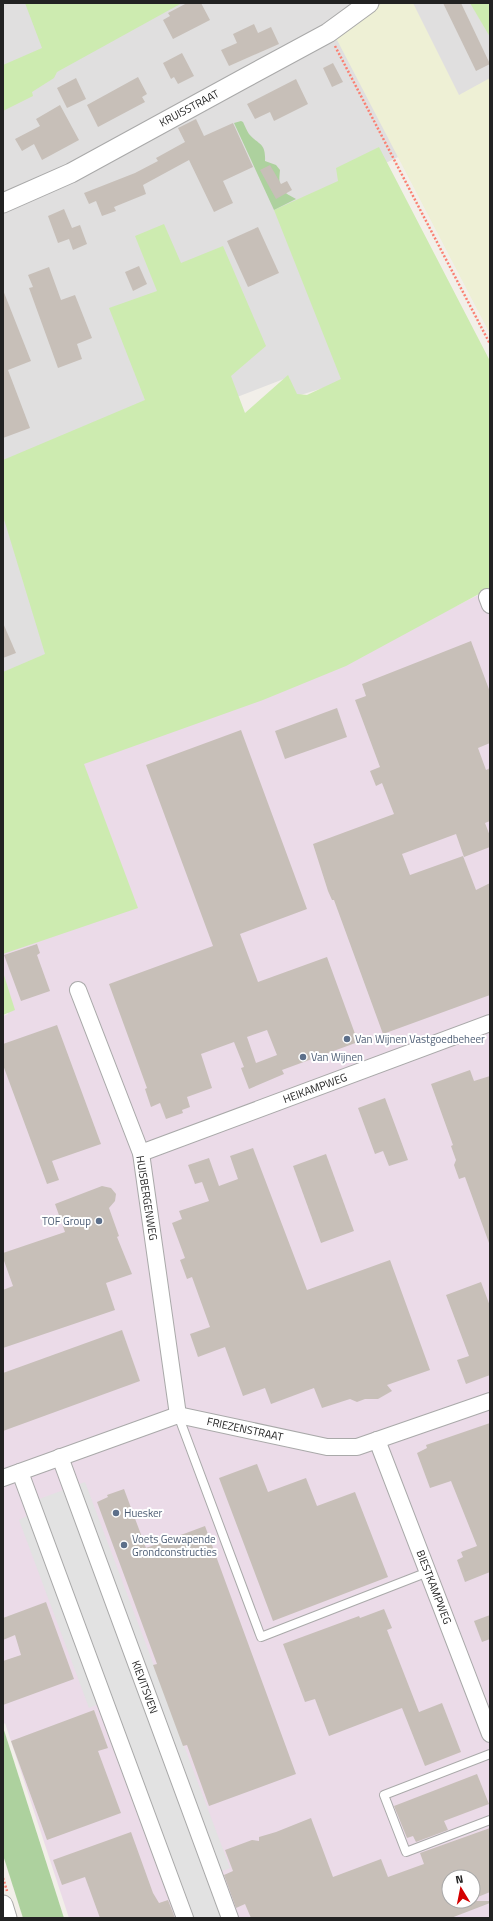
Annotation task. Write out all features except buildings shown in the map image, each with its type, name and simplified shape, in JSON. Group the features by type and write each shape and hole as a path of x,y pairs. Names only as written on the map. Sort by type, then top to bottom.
{"street":[{"name":"KRUISSTRAAT","path":"3,203 71,173 328,33 369,3"},
{"name":"HUISBERGENWEG","path":"78,990 141,1153 178,1415"},
{"name":"HEIKAMPWEG","path":"141,1153 490,1023"},
{"name":"FRIEZENSTRAAT","path":"178,1415 326,1447 357,1447 490,1402"},
{"path":"3,1478 178,1415"},
{"name":"BIESTKAMPWEG","path":"377,1440 490,1734"},
{"name":"KIEVITSVEN","path":"60,1457 230,1918"},
{"path":"20,1472 184,1918"},
{"path":"3,1905 7,1918"}],"lane":[{"path":"178,1415 261,1636 428,1572"},
{"path":"490,1754 384,1795 406,1852 490,1820"}],"path":[{"path":"328,33 490,344"}],"shaded area":[{"path":"3,3 388,3 398,157 279,215 346,381 294,397 289,377 237,397 162,292 147,400 3,462"},
{"path":"409,3 483,3 490,19 490,81 457,99"},
{"path":"3,508 46,655 3,673"},
{"path":"490,589 490,1918 69,1918 5,1723 3,1725 3,1016 8,1014 3,986 3,945 81,762 327,671"},
{"path":"85,1482 230,1868 206,1877 222,1918 190,1918 108,1700 89,1708 19,1520 27,1516 23,1505"}],"green space":[{"path":"25,3 182,3 57,72 54,78 32,92 33,96 3,111 3,65 42,48"},
{"path":"382,3 413,3 459,95 490,78 490,334 336,38"},
{"path":"470,3 490,3 490,37"},
{"path":"241,121 252,138 263,147 265,161 276,165 280,170 279,181 283,191 296,199 274,210 234,123"},
{"path":"379,147 490,361 490,588 346,666 263,700 84,764 138,908 3,954 3,672 45,654 3,516 3,460 145,400 109,308 157,291 135,236 164,224 181,263 223,246 266,346 231,376 245,413 288,375 297,394 307,395 341,379 274,210 338,181 336,168"},
{"path":"3,972 15,1010 3,1015"},
{"path":"3,1727 64,1918 23,1918 3,1855"}],"place":[{"name":"Van Wijnen Vastgoedbeheer","path":"347,1039"},
{"name":"Van Wijnen","path":"303,1057"},
{"name":"TOF Group","path":"99,1221"},
{"name":"Huesker","path":"116,1513"},
{"name":"Voets Gewapende Grondconstructies","path":"124,1545"}]}
